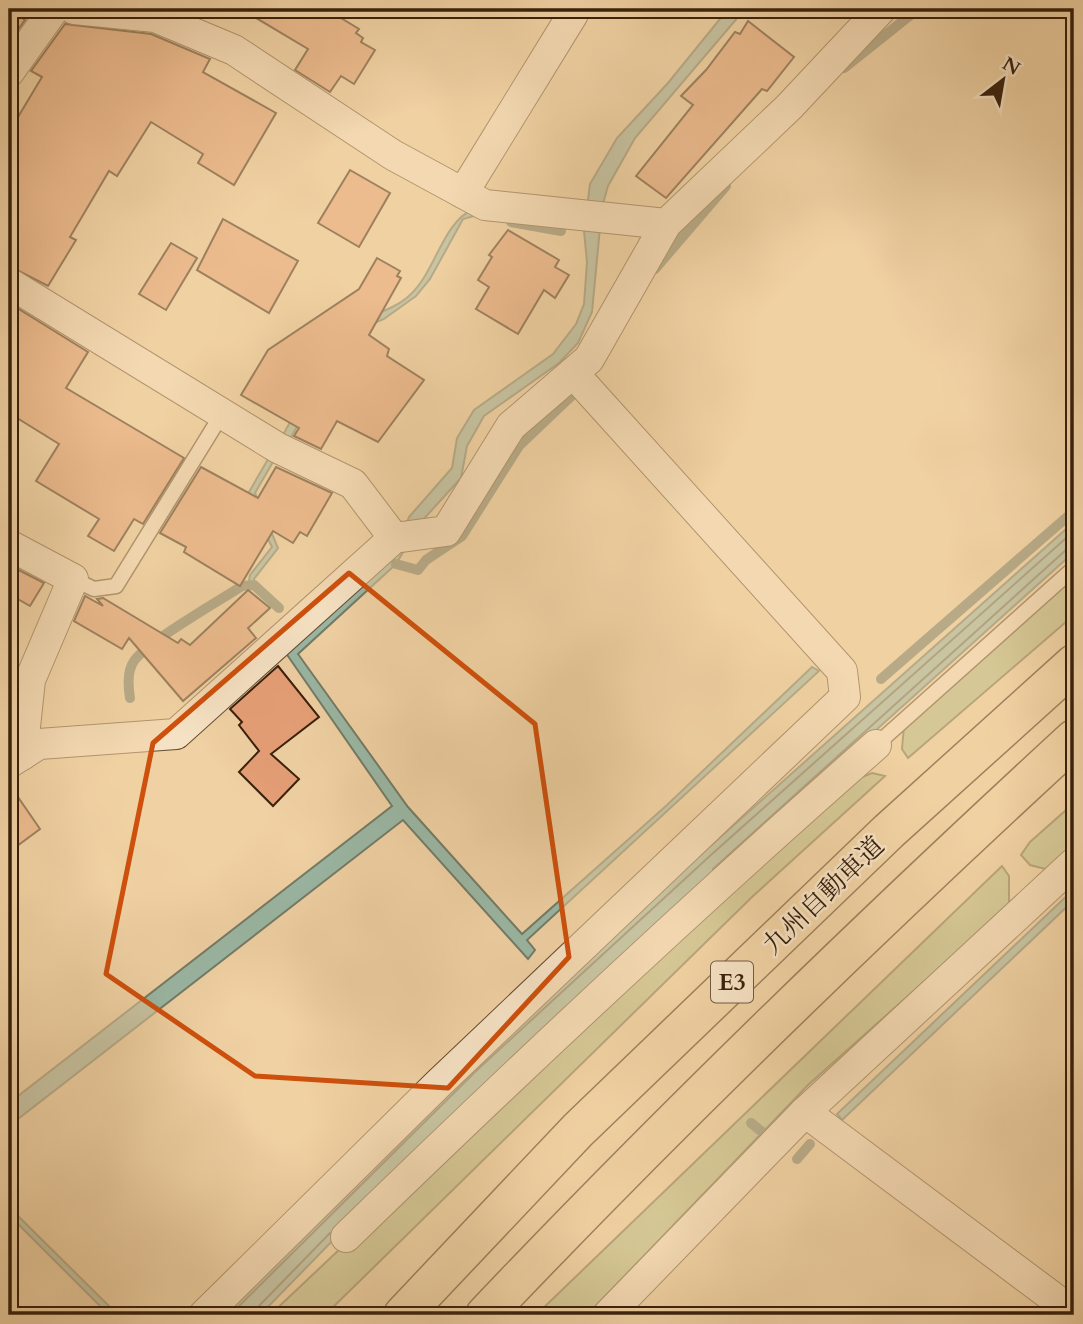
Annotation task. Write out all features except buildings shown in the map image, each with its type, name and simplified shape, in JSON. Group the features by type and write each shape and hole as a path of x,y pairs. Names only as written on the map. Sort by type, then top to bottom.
{"highway":[{"name":"九州自動車道","path":"403,1315 578,1130 889,831 1074,664"},
{"name":"E3","path":"485,1315 629,1164 930,872 1074,738"}],"street":[{"path":"9,72 54,9"},
{"path":"74,9 155,17 234,50 393,155 485,205 666,224"},
{"path":"463,193 573,14 564,9"},
{"path":"15,759 39,744 176,734 394,538 446,531 511,426 589,359 666,224 789,107 881,9"},
{"path":"9,283 278,448 353,484 394,538"},
{"path":"204,1315 438,1084 845,697 842,671 573,373"},
{"path":"9,545 73,579 30,680 15,759"},
{"path":"346,1237 523,1066 744,861 876,745"},
{"path":"608,1315 804,1112 1074,863"},
{"path":"804,1112 1074,1313"}],"lane":[{"path":"73,579 94,589 116,586 222,414"},
{"path":"876,745 1074,568"}],"highlighted area":[{"path":"349,573 535,724 569,957 448,1088 255,1076 106,974 153,743"}],"green space":[{"path":"1074,575 1074,615 908,758 902,749 904,726"},
{"path":"872,773 885,776 752,897 325,1315 270,1315 522,1077 850,782"},
{"path":"1074,803 1074,850 1053,871 1030,865 1021,855 1030,842"},
{"path":"1002,866 1009,876 1009,906 808,1085 587,1315 536,1315"}],"water":[{"path":"728,9 745,9 635,138 608,186 602,207 592,312 578,343 559,363 484,416 467,446 461,478 420,523 396,564 298,654 408,807 522,934 667,805 812,667 819,671 527,940 535,950 528,959 403,820 9,1126 9,1103 392,806 283,649 397,549 409,517 452,468 457,438 474,410 553,354 576,324 584,304 587,262 584,231 590,184 617,138 668,83"},
{"path":"473,209 474,216 463,219 430,279 416,296 384,319 350,334 290,439 283,435 340,335 354,324 396,305 411,294 427,273 454,225"},
{"path":"271,454 277,455 255,493 278,548 254,579 254,585 248,586 250,575 272,547 249,501 249,492"},
{"path":"1074,522 1074,552 746,847 341,1232 260,1315 221,1315 471,1066 707,849"},
{"path":"1074,889 1074,900 842,1120 837,1114"},
{"path":"9,1207 118,1315 109,1315 9,1215"}],"waterway":[{"path":"844,68 918,9"},
{"path":"655,269 726,186"},
{"path":"511,222 561,231"},
{"path":"396,564 418,570 426,560 462,536 519,446 582,386"},
{"path":"881,679 1074,511"},
{"path":"130,698 130,669 141,653 242,586 254,585 279,608"},
{"path":"751,1123 766,1135"},
{"path":"797,1159 810,1144"}]}
